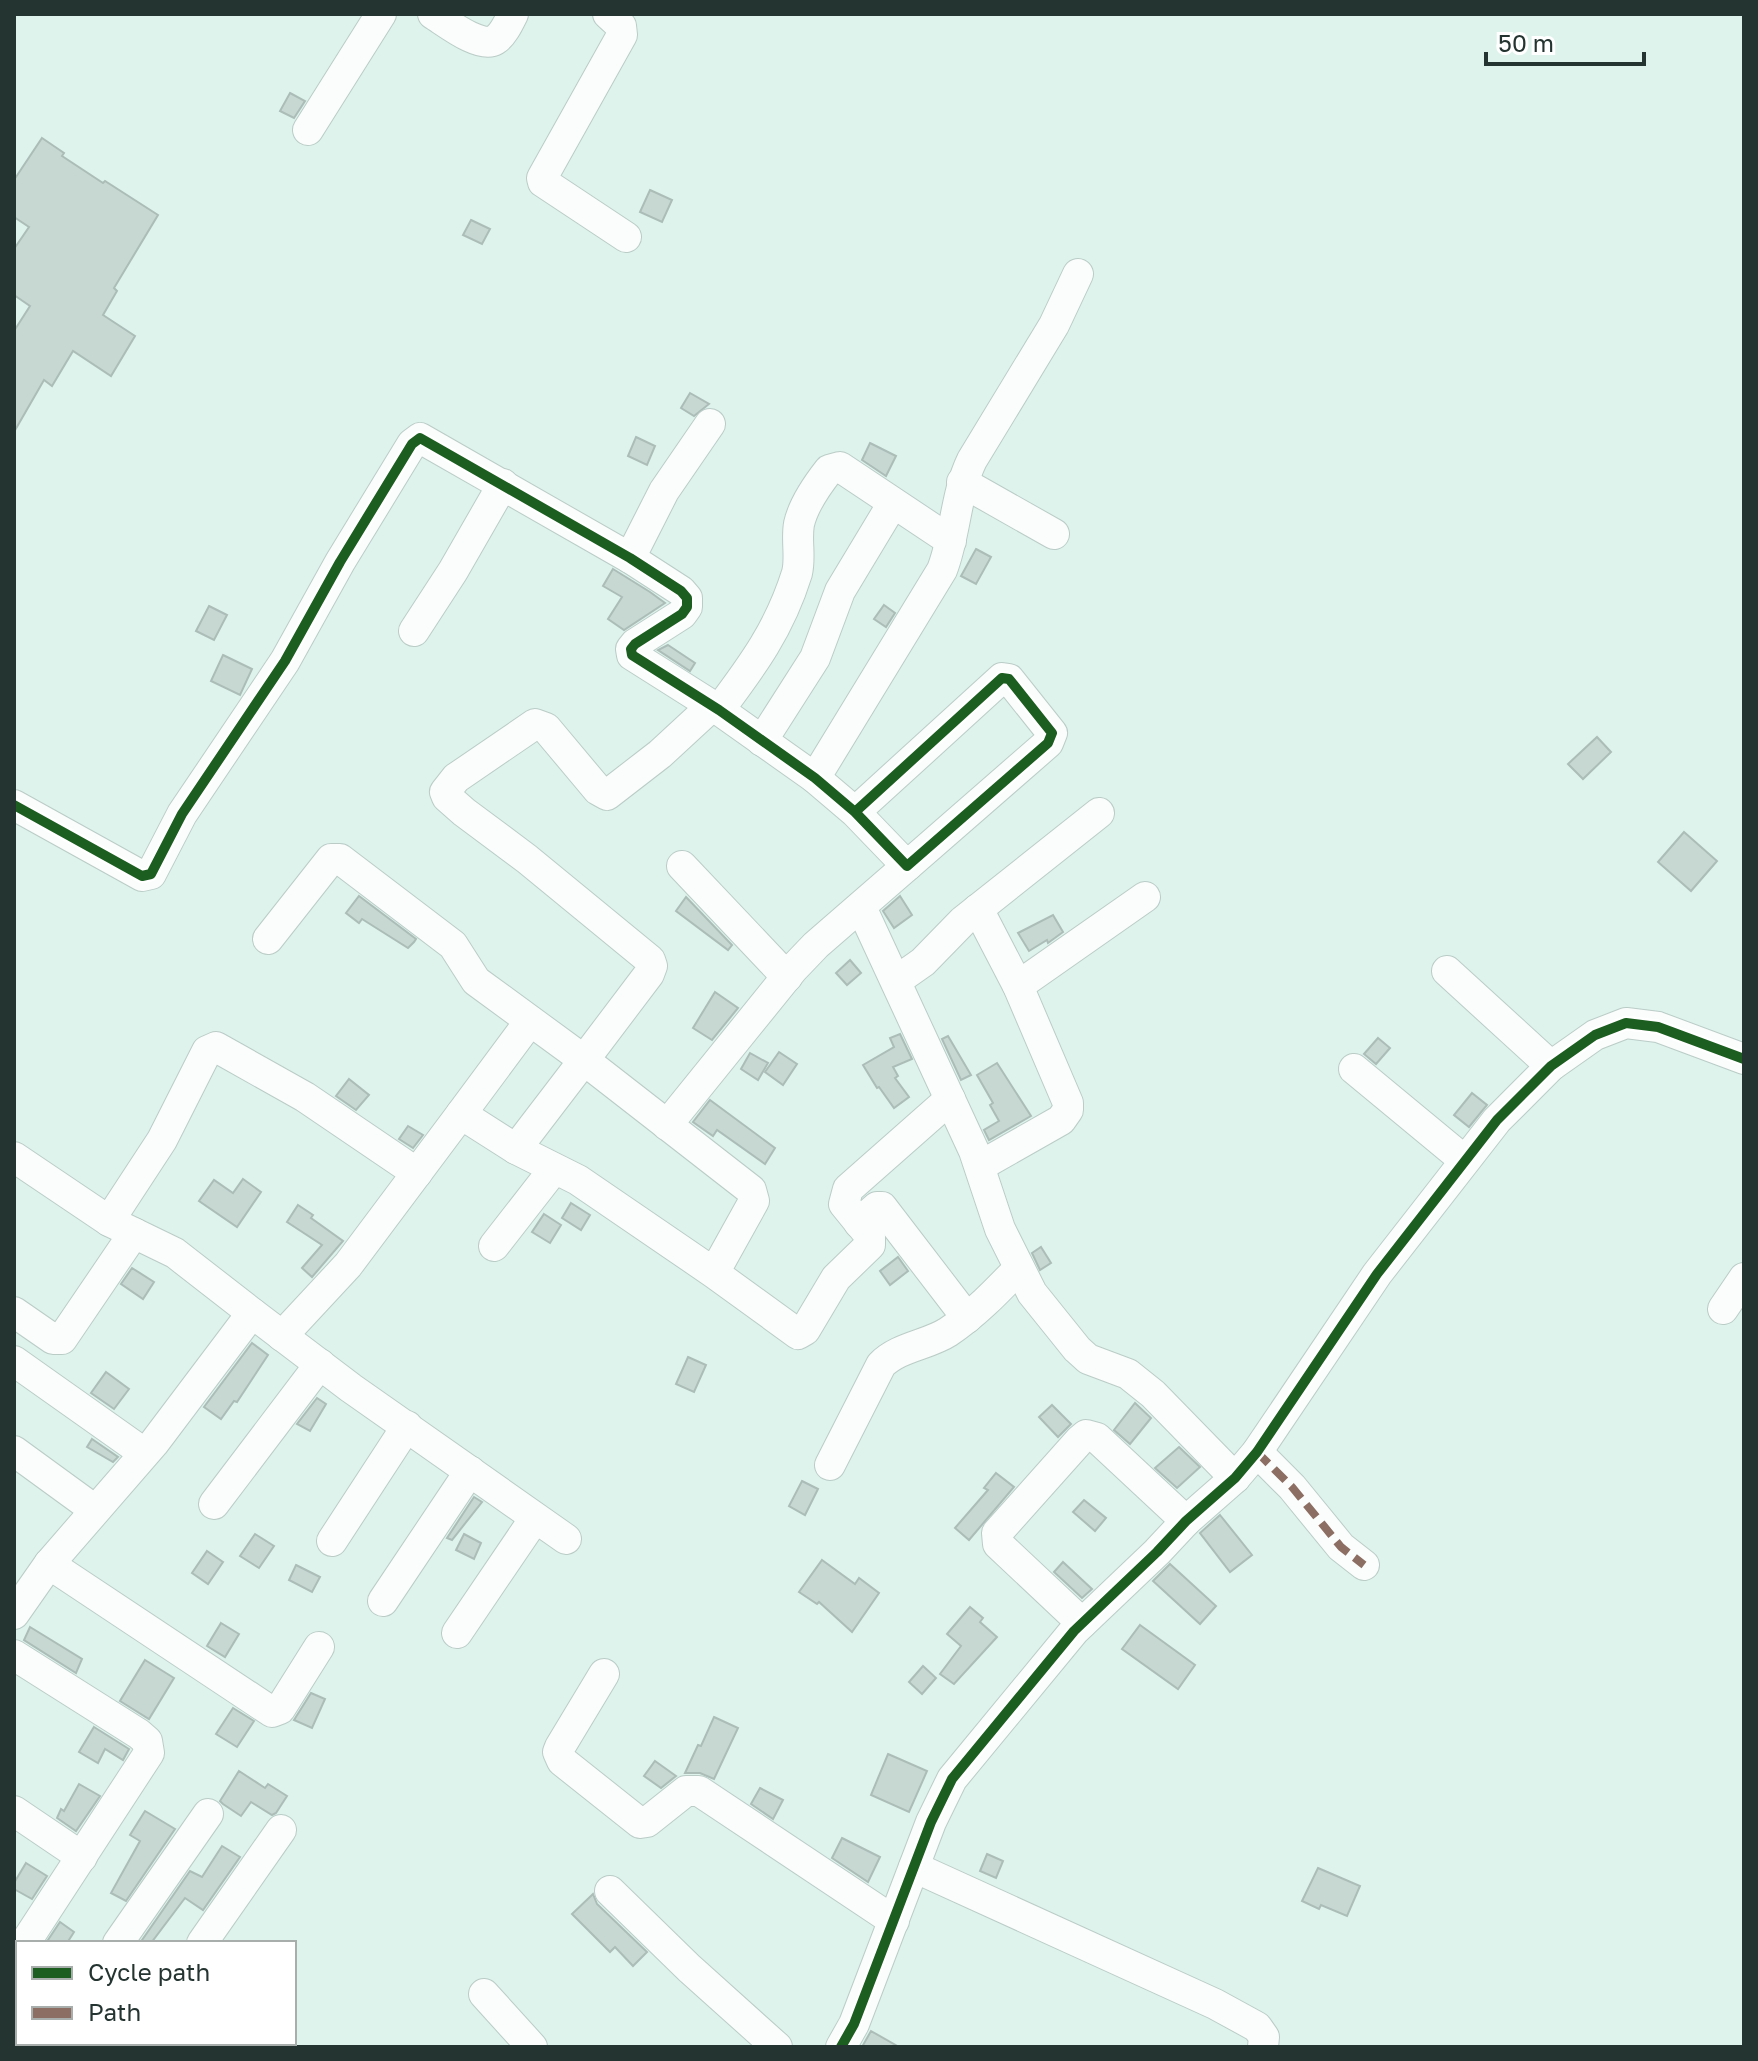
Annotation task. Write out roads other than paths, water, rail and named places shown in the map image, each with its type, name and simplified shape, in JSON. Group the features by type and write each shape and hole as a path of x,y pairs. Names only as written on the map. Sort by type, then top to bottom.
{"street":[{"path":"308,130 381,14"},
{"path":"433,14 475,40 487,43 496,40 513,14"},
{"path":"608,14 621,26 622,35 542,178 543,182 626,237"},
{"path":"815,778 942,570 962,482 972,460 1054,325 1078,274"},
{"path":"630,558 664,491 710,424"},
{"path":"14,805 147,877 151,874 182,814 285,661 340,562 415,440 424,438 630,558 687,598 687,607 682,614 635,644 631,649 632,655 815,778 855,812 907,866"},
{"path":"516,1149 652,966 650,960 527,859 464,812 445,792 456,778 535,724 546,728 598,790 607,795 660,754 715,708 760,657 773,633 798,568 799,525 825,474 835,467 840,467 951,541"},
{"path":"962,482 1054,534"},
{"path":"414,631 503,484"},
{"path":"762,741 815,658 840,591 893,503"},
{"path":"667,1125 816,945 1051,738 1050,730 1009,679 1002,678 855,812"},
{"path":"896,981 923,962 948,933 1099,813"},
{"path":"268,939 331,859 340,859 453,945 476,981 746,1185 754,1201 714,1273"},
{"path":"682,866 787,977"},
{"path":"1018,986 1145,897"},
{"path":"861,907 980,1166 1000,1229 1032,1293 1077,1349 1088,1359 1128,1374 1153,1394 1235,1478"},
{"path":"978,909 1018,986 1068,1103 1068,1110 1061,1120 980,1166"},
{"path":"1447,971 1551,1066"},
{"path":"282,1336 348,1265 530,1021"},
{"path":"841,2047 854,2024 931,1822 952,1779 1082,1623 1186,1521 1235,1478 1257,1452 1377,1274 1497,1120 1551,1066 1595,1035 1626,1023 1658,1027 1744,1059"},
{"path":"14,1312 53,1339 62,1339 207,1051 216,1047 305,1097 417,1173"},
{"path":"1354,1069 1464,1160"},
{"path":"461,1114 516,1149 578,1180 794,1332 802,1333 836,1278 870,1245 870,1236 844,1204 848,1189 950,1099"},
{"path":"14,1157 121,1227 175,1253 320,1364 566,1539"},
{"path":"494,1246 554,1169"},
{"path":"859,1223 877,1207 882,1207 967,1318"},
{"path":"830,1465 881,1365 888,1358 928,1343 967,1318 1019,1268"},
{"path":"1723,1309 1744,1278"},
{"path":"14,1614 49,1564 144,1453 252,1313"},
{"path":"14,1361 144,1453"},
{"path":"214,1504 320,1364"},
{"path":"332,1541 407,1426"},
{"path":"1082,1623 996,1539 997,1533 1080,1440 1086,1435 1097,1438 1186,1521"},
{"path":"14,1451 95,1510"},
{"path":"1257,1452 1292,1487 1341,1547 1364,1565"},
{"path":"383,1601 470,1471"},
{"path":"457,1633 535,1518"},
{"path":"49,1564 272,1712 280,1709 319,1647"},
{"path":"14,1655 147,1741 149,1753 26,1941"},
{"path":"604,1674 560,1747 558,1752 562,1761 640,1823 647,1822 686,1791 699,1791 894,1921"},
{"path":"14,1811 82,1857"},
{"path":"119,1941 208,1814"},
{"path":"203,1941 281,1830"},
{"path":"914,1867 1215,2004 1257,2027 1264,2037 1263,2047"},
{"path":"610,1891 777,2047"},
{"path":"484,1994 532,2047"}]}
